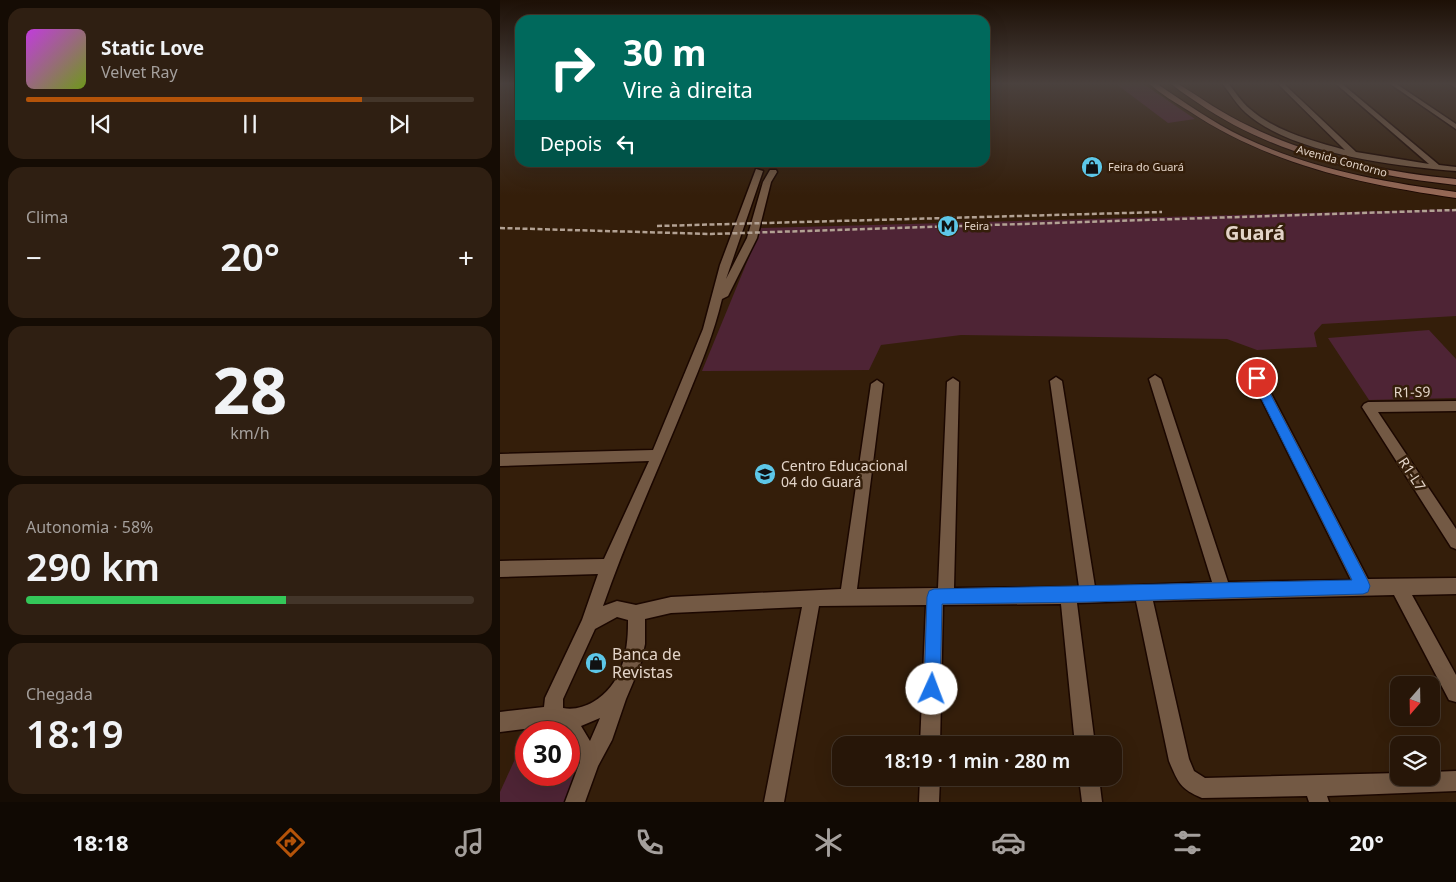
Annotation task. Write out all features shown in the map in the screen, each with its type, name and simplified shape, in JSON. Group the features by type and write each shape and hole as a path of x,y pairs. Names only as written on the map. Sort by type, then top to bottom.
{"main road":[{"name":"Avenida Contorno","path":"1210,120 1256,146 1331,171 1401,187 1456,195"},
{"name":"Avenida Contorno","path":"1232,120 1273,140 1346,164 1396,174 1455,182"},
{"path":"1331,171 1334,166 1346,164"}],"street":[{"path":"1261,120 1308,141 1353,153 1395,162 1456,169"},
{"path":"1319,120 1353,153"},
{"path":"1382,120 1438,168"},
{"path":"1395,162 1396,174"},
{"path":"590,761 583,745 553,706 554,698 589,623 609,566 698,360 714,314 725,265 759,171"},
{"path":"714,314 752,238 767,182 773,172"},
{"path":"1257,378 1363,586"},
{"path":"1156,380 1223,590"},
{"path":"1056,381 1088,595"},
{"path":"931,736 953,382"},
{"path":"848,597 878,384"},
{"name":"R1-S9","path":"1368,407 1456,406"},
{"name":"R1-L7","path":"1368,407 1456,542"},
{"path":"500,460 658,455"},
{"path":"500,569 609,566"},
{"path":"589,623 617,609 636,613 670,605 812,598 1088,595 1363,586 1456,586"},
{"path":"1399,586 1456,693"},
{"path":"1143,592 1179,760 1187,778 1202,788 1316,794 1456,781"},
{"path":"1068,595 1084,736"},
{"path":"774,802 812,598"},
{"path":"575,802 590,761 605,733 618,694 624,685 637,643 636,613"},
{"path":"500,722 562,717 594,711 618,694"},
{"path":"929,802 930,786"},
{"path":"1090,786 1092,802"}],"shaded area":[{"path":"1165,120 1185,120 1168,123"},
{"path":"1456,209 1456,316 1322,324 1314,333 1317,347 1257,350 1227,339 961,335 881,345 869,370 702,371 761,228"},
{"path":"1429,330 1456,359 1456,398 1369,400 1328,338"},
{"path":"515,759 515,786 573,786 567,802 500,802 500,792"}],"railway":[{"path":"500,228 711,234 1456,210"},
{"path":"657,226 1162,212"}],"place":[{"name":"Feira do Guará","path":"1092,167"},
{"name":"Feira","path":"948,226"},
{"name":"Centro Educacional 04 do Guará","path":"765,474"},
{"name":"Banca de Revistas","path":"596,663"}],"district":[{"name":"Guará","path":"1255,233"}],"route":[{"path":"932,689 934,597 1088,595 1363,586 1257,378"}]}
